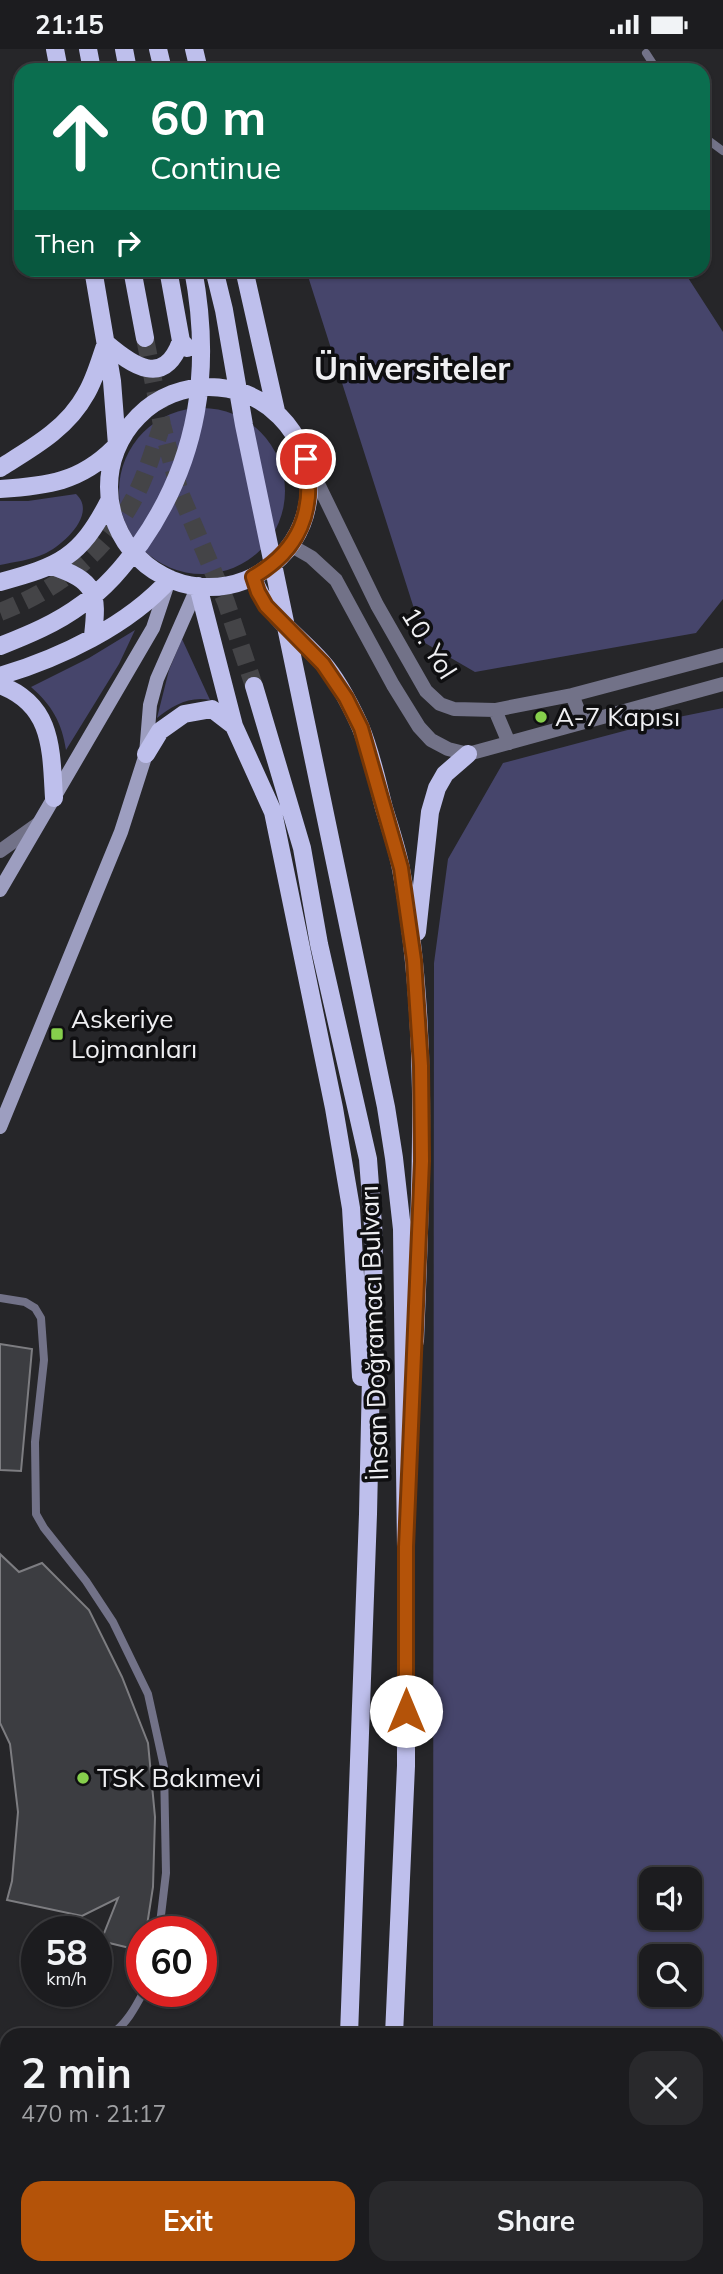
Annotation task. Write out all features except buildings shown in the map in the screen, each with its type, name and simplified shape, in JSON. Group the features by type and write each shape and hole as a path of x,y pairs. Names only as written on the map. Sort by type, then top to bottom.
{"main road":[{"path":"0,489 51,483 81,474 99,463 117,445 106,343 94,277"},
{"path":"134,277 145,338"},
{"path":"169,277 181,341 205,372 226,388"},
{"path":"0,646 51,624 94,595 125,563 154,523 174,485 190,440 202,378 201,314 194,277"},
{"name":"İhsan Doğramacı Bulvarı","path":"216,277 244,425 378,1068 394,1158 402,1229 406,1766 394,2028"},
{"path":"246,277 276,411"},
{"path":"106,343 136,366 148,370 168,364 176,357 181,341"},
{"path":"0,468 48,437 77,408 87,393 106,343"},
{"path":"188,388 226,388 253,396 276,411 294,433 306,459 310,481 302,526 290,545 267,569 253,577 226,585 198,586 170,579 145,564 127,544 115,523 109,501 111,463 126,429 138,415 162,398 188,388"},
{"path":"0,582 52,566 69,557 98,524 109,501"},
{"path":"52,566 87,582 92,590 95,603 93,636"},
{"path":"253,577 266,606 323,664 346,698 361,728 401,868 414,960 421,1066 422,1161 406,1547"},
{"path":"0,676 38,663 137,611 170,579"},
{"path":"0,890 153,628 170,579"},
{"path":"198,586 234,726 273,812 334,1108 351,1208 368,1514"},
{"path":"0,1126 121,832 146,754 150,705 157,678 198,586"},
{"path":"0,685 29,702 46,729 52,762 54,798"},
{"name":"İhsan Doğramacı Bulvarı","path":"254,686 302,848 319,944 368,1159 374,1239 368,1514 349,2028"},
{"path":"146,754 160,731 184,714 212,709 234,726"},
{"path":"414,960 430,812 436,787 445,774 468,754"}],"street":[{"name":"10. Yol","path":"306,459 377,605 426,691 440,704 454,709 495,710 572,695 723,655"},
{"name":"10. Yol","path":"290,545 310,557 336,580 419,727 431,740 468,754"},
{"path":"468,754 723,684"},
{"path":"572,695 583,722"},
{"path":"495,710 509,743"},
{"path":"0,851 38,824"}],"lane":[{"path":"646,53 652,63"},
{"path":"0,1298 25,1302 35,1308 41,1318 44,1360 35,1442 36,1514 113,1622 148,1695 164,1767 166,1873 161,1916"},
{"path":"120,2028 136,2007"}],"shaded area":[{"path":"308,277 688,277 723,332 723,599 696,633 475,672 425,643"},
{"path":"202,408 234,414 261,432 279,459 285,491 279,523 261,550 234,568 202,574 170,568 143,550 125,523 119,491 125,459 143,432 170,414"},
{"path":"76,494 82,502 83,511 68,537 44,554 0,565 0,501 28,501"},
{"path":"135,630 119,664 66,750 55,715 31,687 89,658"},
{"path":"182,639 210,700 195,699 181,703 157,718 169,670"},
{"path":"723,708 723,2028 433,2028 434,963 448,859 503,763 669,719"}],"tunnel":[{"path":"145,338 162,425 180,493 226,602 254,686"},
{"path":"0,612 64,578 100,546 115,528 140,486 162,425"}],"place":[{"name":"A-7 Kapısı","path":"541,717"},
{"name":"Askeriye Lojmanları","path":"57,1034"},
{"name":"TSK Bakımevi","path":"83,1778"}],"district":[{"name":"Üniversiteler","path":"412,368"}],"route":[{"path":"306,459 310,481 302,526 279,558 253,577 266,606 323,664 346,698 361,728 401,868 417,994 422,1161 406,1547 406,1711"}]}
